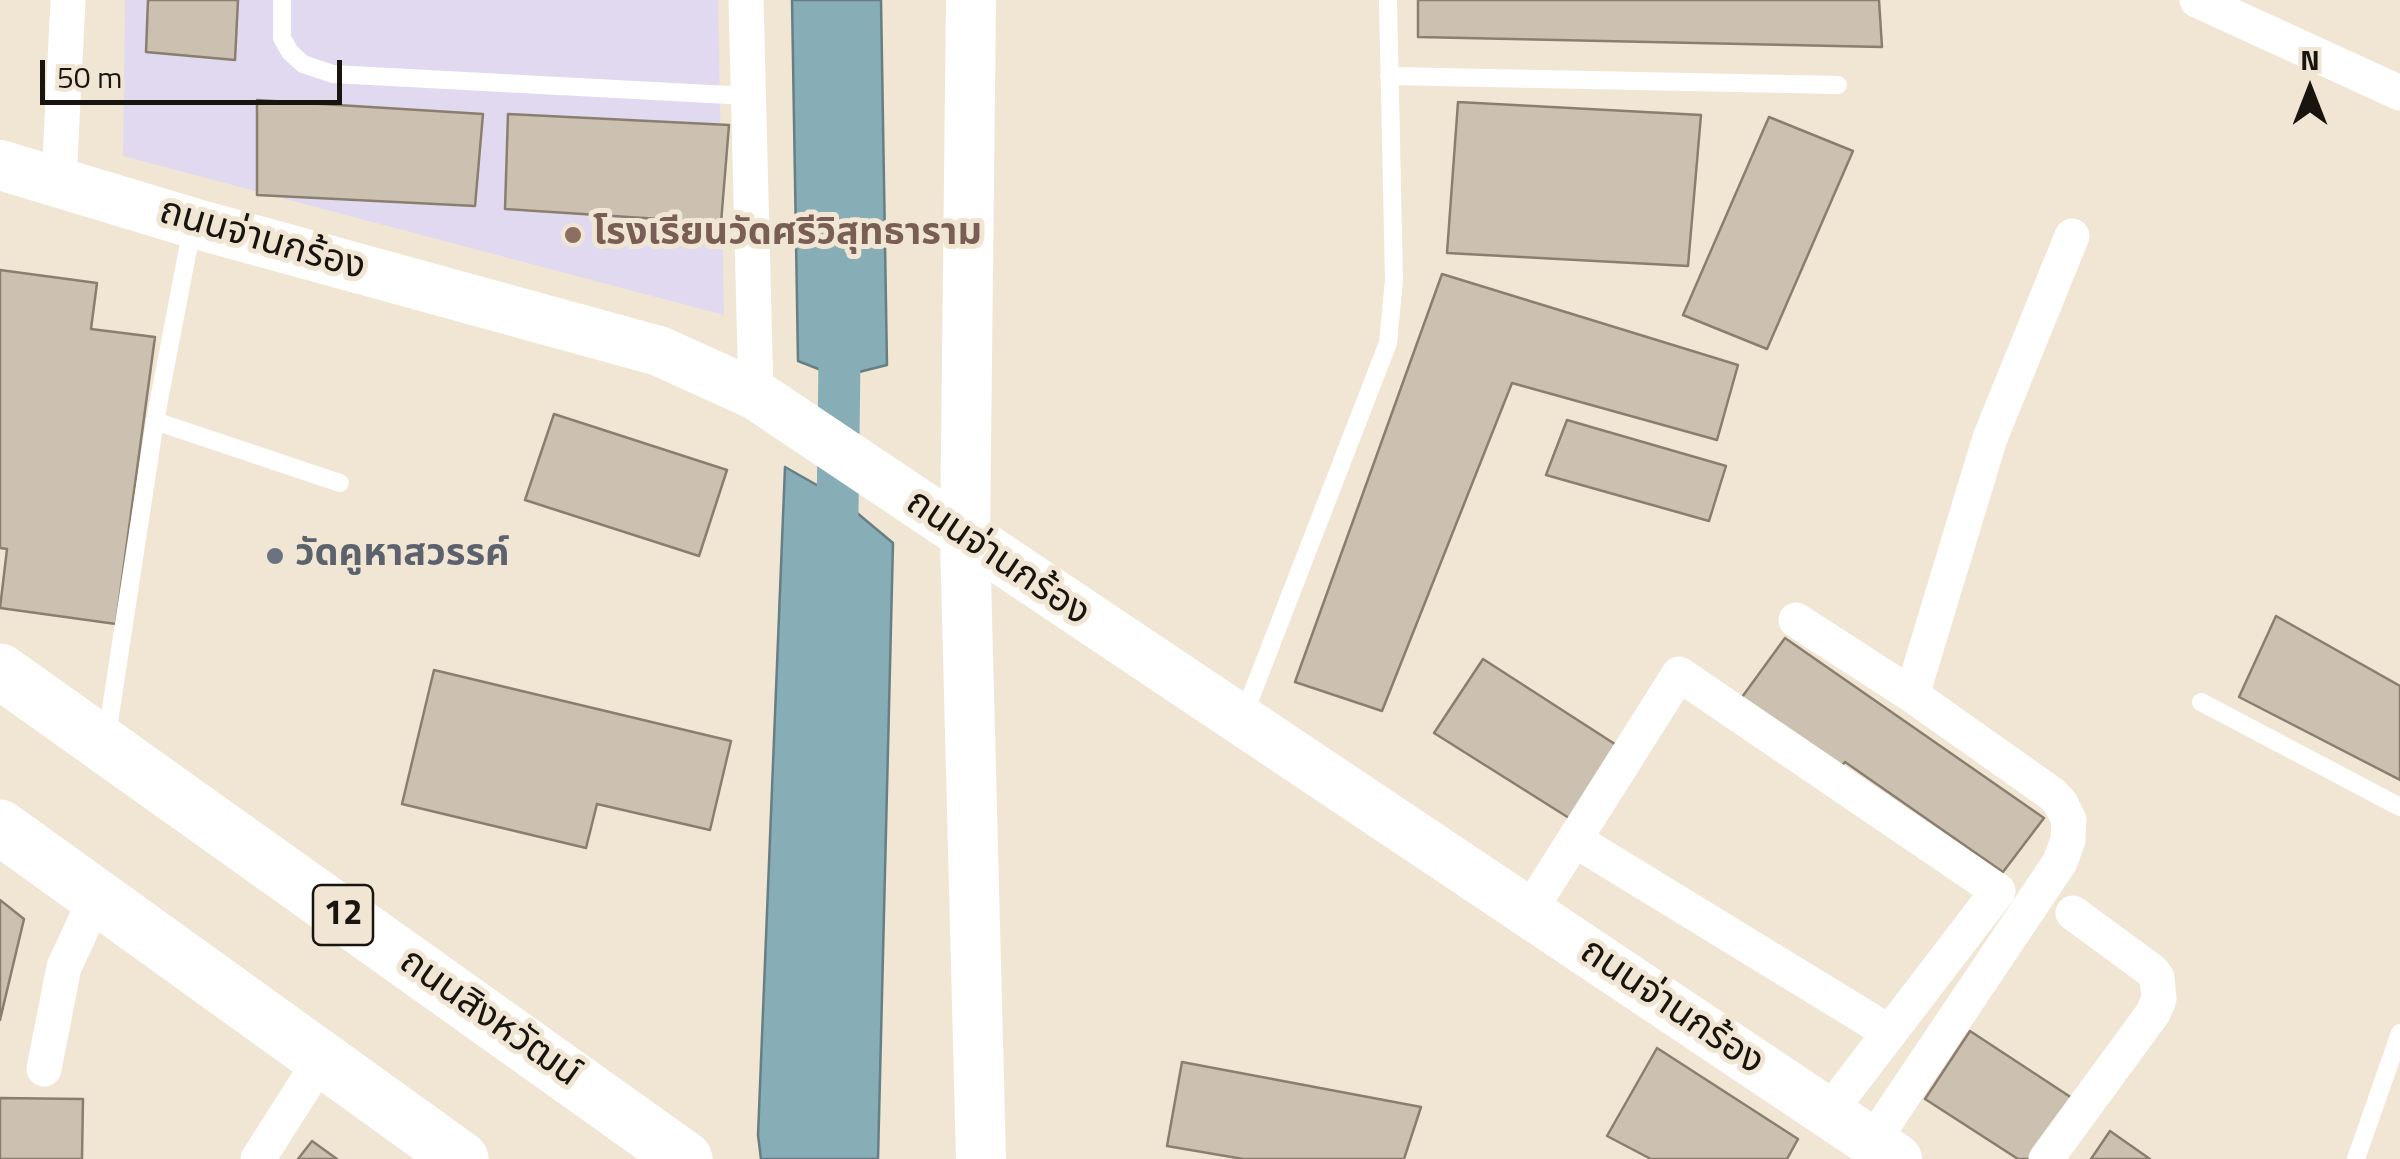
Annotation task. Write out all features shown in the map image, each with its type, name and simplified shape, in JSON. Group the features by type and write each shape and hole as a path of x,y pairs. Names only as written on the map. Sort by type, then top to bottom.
{"main road":[{"name":"ถนนสิงหวัฒน์","path":"0,671 685,1159"},
{"path":"0,827 321,1060 404,1130 460,1159"}],"street":[{"path":"59,182 68,0"},
{"path":"746,0 756,396"},
{"path":"971,0 965,538 989,1158"},
{"path":"2198,0 2400,93"},
{"name":"ถนนจ่านกร้อง","path":"0,165 194,223 658,351 756,396 1884,1150"},
{"path":"1912,694 1990,438 2072,236"},
{"path":"1796,620 1912,694 2052,794 2066,811 2070,830 2060,862 1884,1150"},
{"path":"1528,912 1679,674 1998,891 1828,1113"},
{"path":"1576,840 1889,1032"},
{"path":"44,1068 64,968 97,896"},
{"path":"2046,1159 2154,1013 2159,999 2157,978 2152,971 2073,912"},
{"path":"258,1159 321,1060"}],"lane":[{"path":"282,0 282,38 290,52 303,64 332,74 748,96"},
{"path":"1241,720 1388,343 1394,280 1388,0"},
{"path":"1389,76 1838,85"},
{"path":"105,746 155,421 194,223"},
{"path":"155,421 340,483"},
{"path":"2201,702 2400,808"},
{"path":"2356,1159 2400,1033"}],"shaded area":[{"name":"โรงเรียนวัดศรีวิสุทธาราม","path":"125,0 718,0 724,315 123,156"}],"water":[{"path":"792,0 881,0 887,365 839,377 798,361"},
{"path":"785,467 838,497 893,543 878,1159 761,1159 758,1135"}],"building":[{"path":"148,0 238,0 235,60 146,52"},
{"path":"1418,0 1879,0 1882,47 1418,37"},
{"path":"257,100 483,114 475,206 257,195"},
{"path":"1458,102 1701,115 1688,266 1447,253"},
{"path":"508,114 729,125 721,223 505,209"},
{"path":"1769,117 1853,151 1767,349 1683,315"},
{"path":"0,270 97,283 91,329 155,337 116,624 0,608 7,549 0,548"},
{"path":"1442,274 1738,365 1717,440 1512,383 1382,711 1295,682"},
{"path":"554,414 727,470 699,556 525,500"},
{"path":"1567,420 1726,466 1709,521 1546,475"},
{"path":"2276,616 2400,686 2400,780 2239,697"},
{"path":"1785,638 2044,818 2003,872 1845,762 1825,784 1729,715"},
{"path":"1483,659 1621,748 1569,818 1434,733"},
{"path":"434,670 731,741 710,830 597,804 586,848 402,804"},
{"path":"0,900 24,919 0,1020"},
{"path":"1970,1031 2072,1098 2032,1159 2018,1159 1925,1099"},
{"path":"1657,1048 1798,1139 1787,1159 1651,1159 1607,1136"},
{"path":"1182,1062 1421,1107 1404,1159 1243,1159 1167,1146"},
{"path":"0,1098 83,1099 82,1159 0,1159"},
{"path":"2110,1131 2150,1159 2091,1159"},
{"path":"312,1141 337,1159 298,1159"}],"waterway":[{"path":"837,554 840,320"}],"place":[{"name":"โรงเรียนวัดศรีวิสุทธาราม","path":"573,235"},
{"name":"วัดคูหาสวรรค์","path":"275,556"}]}
